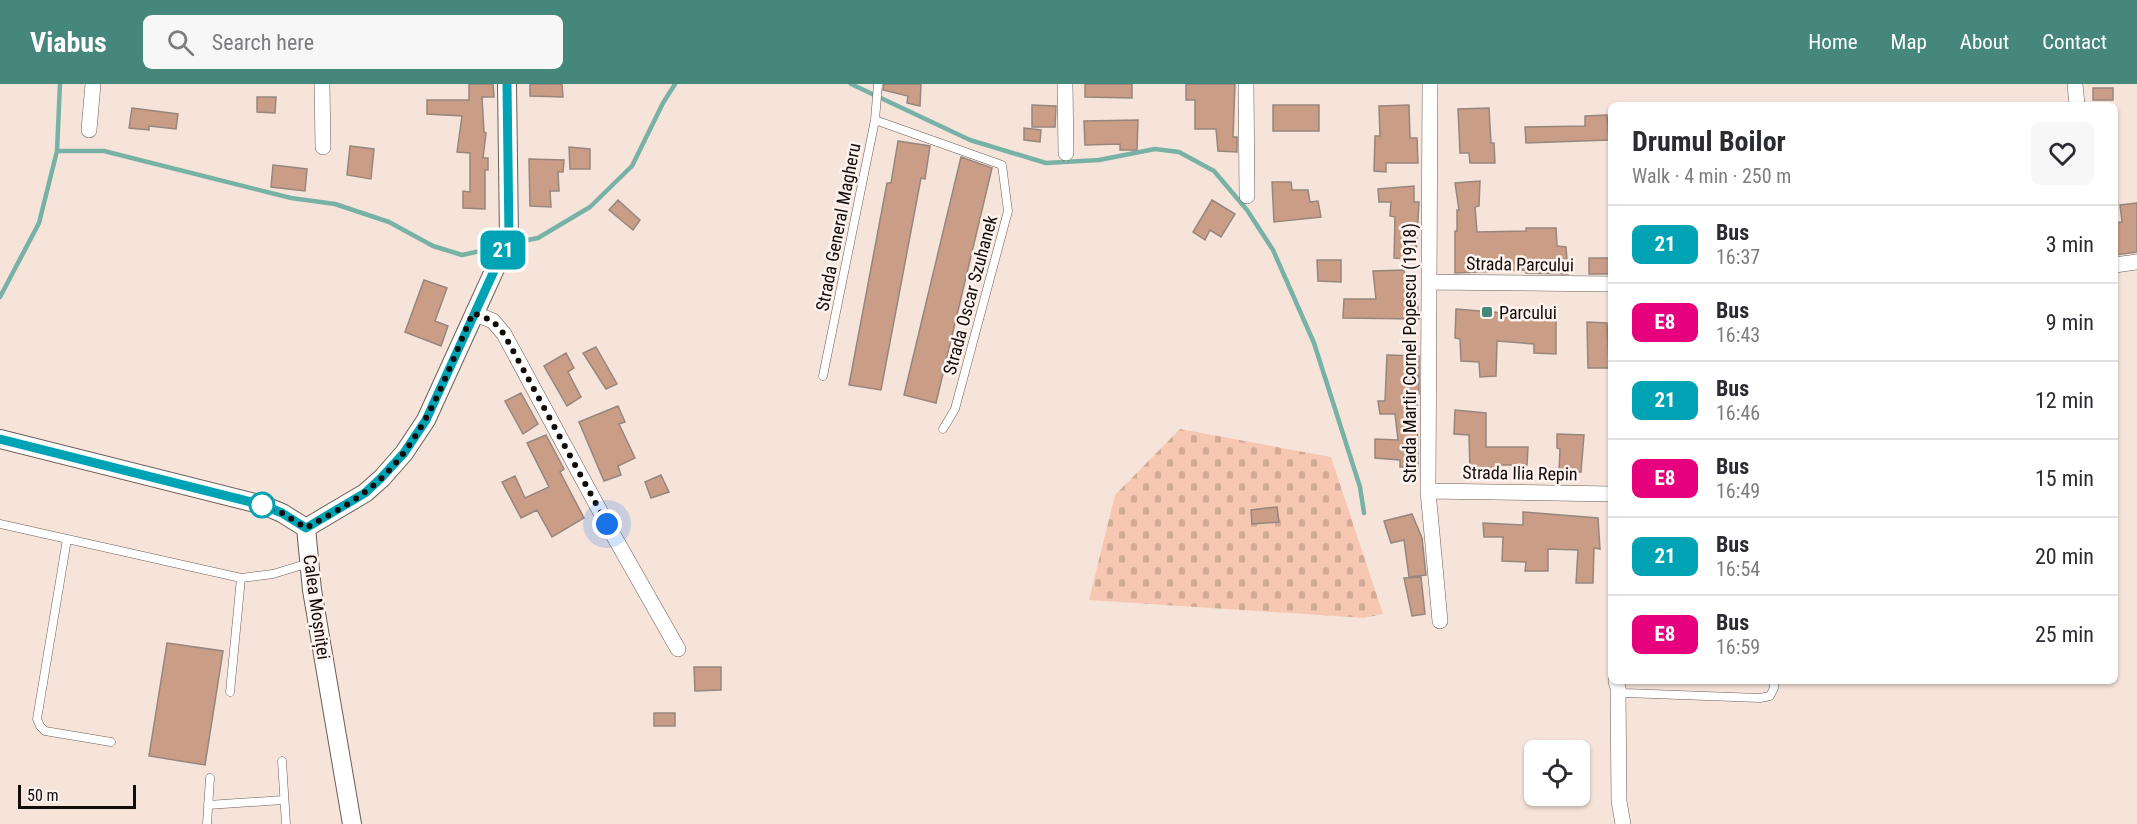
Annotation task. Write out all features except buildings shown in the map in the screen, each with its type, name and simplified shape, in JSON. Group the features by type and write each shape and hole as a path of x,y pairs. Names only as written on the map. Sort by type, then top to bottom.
{"street":[{"path":"89,130 93,84"},
{"path":"322,84 322,147"},
{"path":"306,528 365,493 404,453 426,420 509,238 507,84"},
{"path":"1065,84 1066,153"},
{"path":"1246,84 1247,196"},
{"name":"Strada Martir Cornel Popescu (1918)","path":"1430,84 1428,491 1440,621"},
{"path":"2075,84 2077,102"},
{"path":"2118,265 2137,262"},
{"name":"Strada Parcului","path":"1429,282 1608,284"},
{"path":"473,313 493,321 504,334 678,649"},
{"name":"Calea Moșniței","path":"0,439 263,505 282,513 306,528 312,590 352,824"},
{"name":"Strada Ilia Repin","path":"1428,491 1608,494"},
{"path":"1617,684 1619,801 1623,824"}],"lane":[{"name":"Strada General Magheru","path":"823,376 875,120 878,84"},
{"name":"Strada Oscar Szuhanek","path":"875,120 1002,165 1008,211 955,409 942,429"},
{"path":"0,524 241,578 273,574 310,562"},
{"path":"67,539 37,720 45,731 111,742"},
{"path":"230,692 241,578"},
{"path":"1617,684 1625,693 1760,698 1770,696 1774,684"},
{"path":"282,761 286,824"},
{"path":"207,824 210,778"},
{"path":"208,805 284,800"}],"green space":[{"path":"1180,429 1331,457 1383,614 1364,618 1089,600 1115,495"}],"waterway":[{"path":"0,297 39,223 57,151 60,84"},
{"path":"513,243 538,238 590,207 632,166 663,103 675,84"},
{"path":"851,84 970,140 1046,163 1099,160 1155,149 1179,152 1214,171 1247,210 1273,250 1314,343 1360,487 1364,513"},
{"path":"57,151 104,151 291,198 335,204 389,222 433,246 462,255 499,247"}],"bus line":[{"name":"21","path":"0,439 263,505 282,513 306,528 365,493 404,453 426,420 509,238 507,84"}],"place":[{"name":"Parcului","path":"1487,312"}],"route":[{"path":"262,505 282,513 306,528 365,493 404,453 426,420 473,313 493,321 504,334 607,524"}]}
